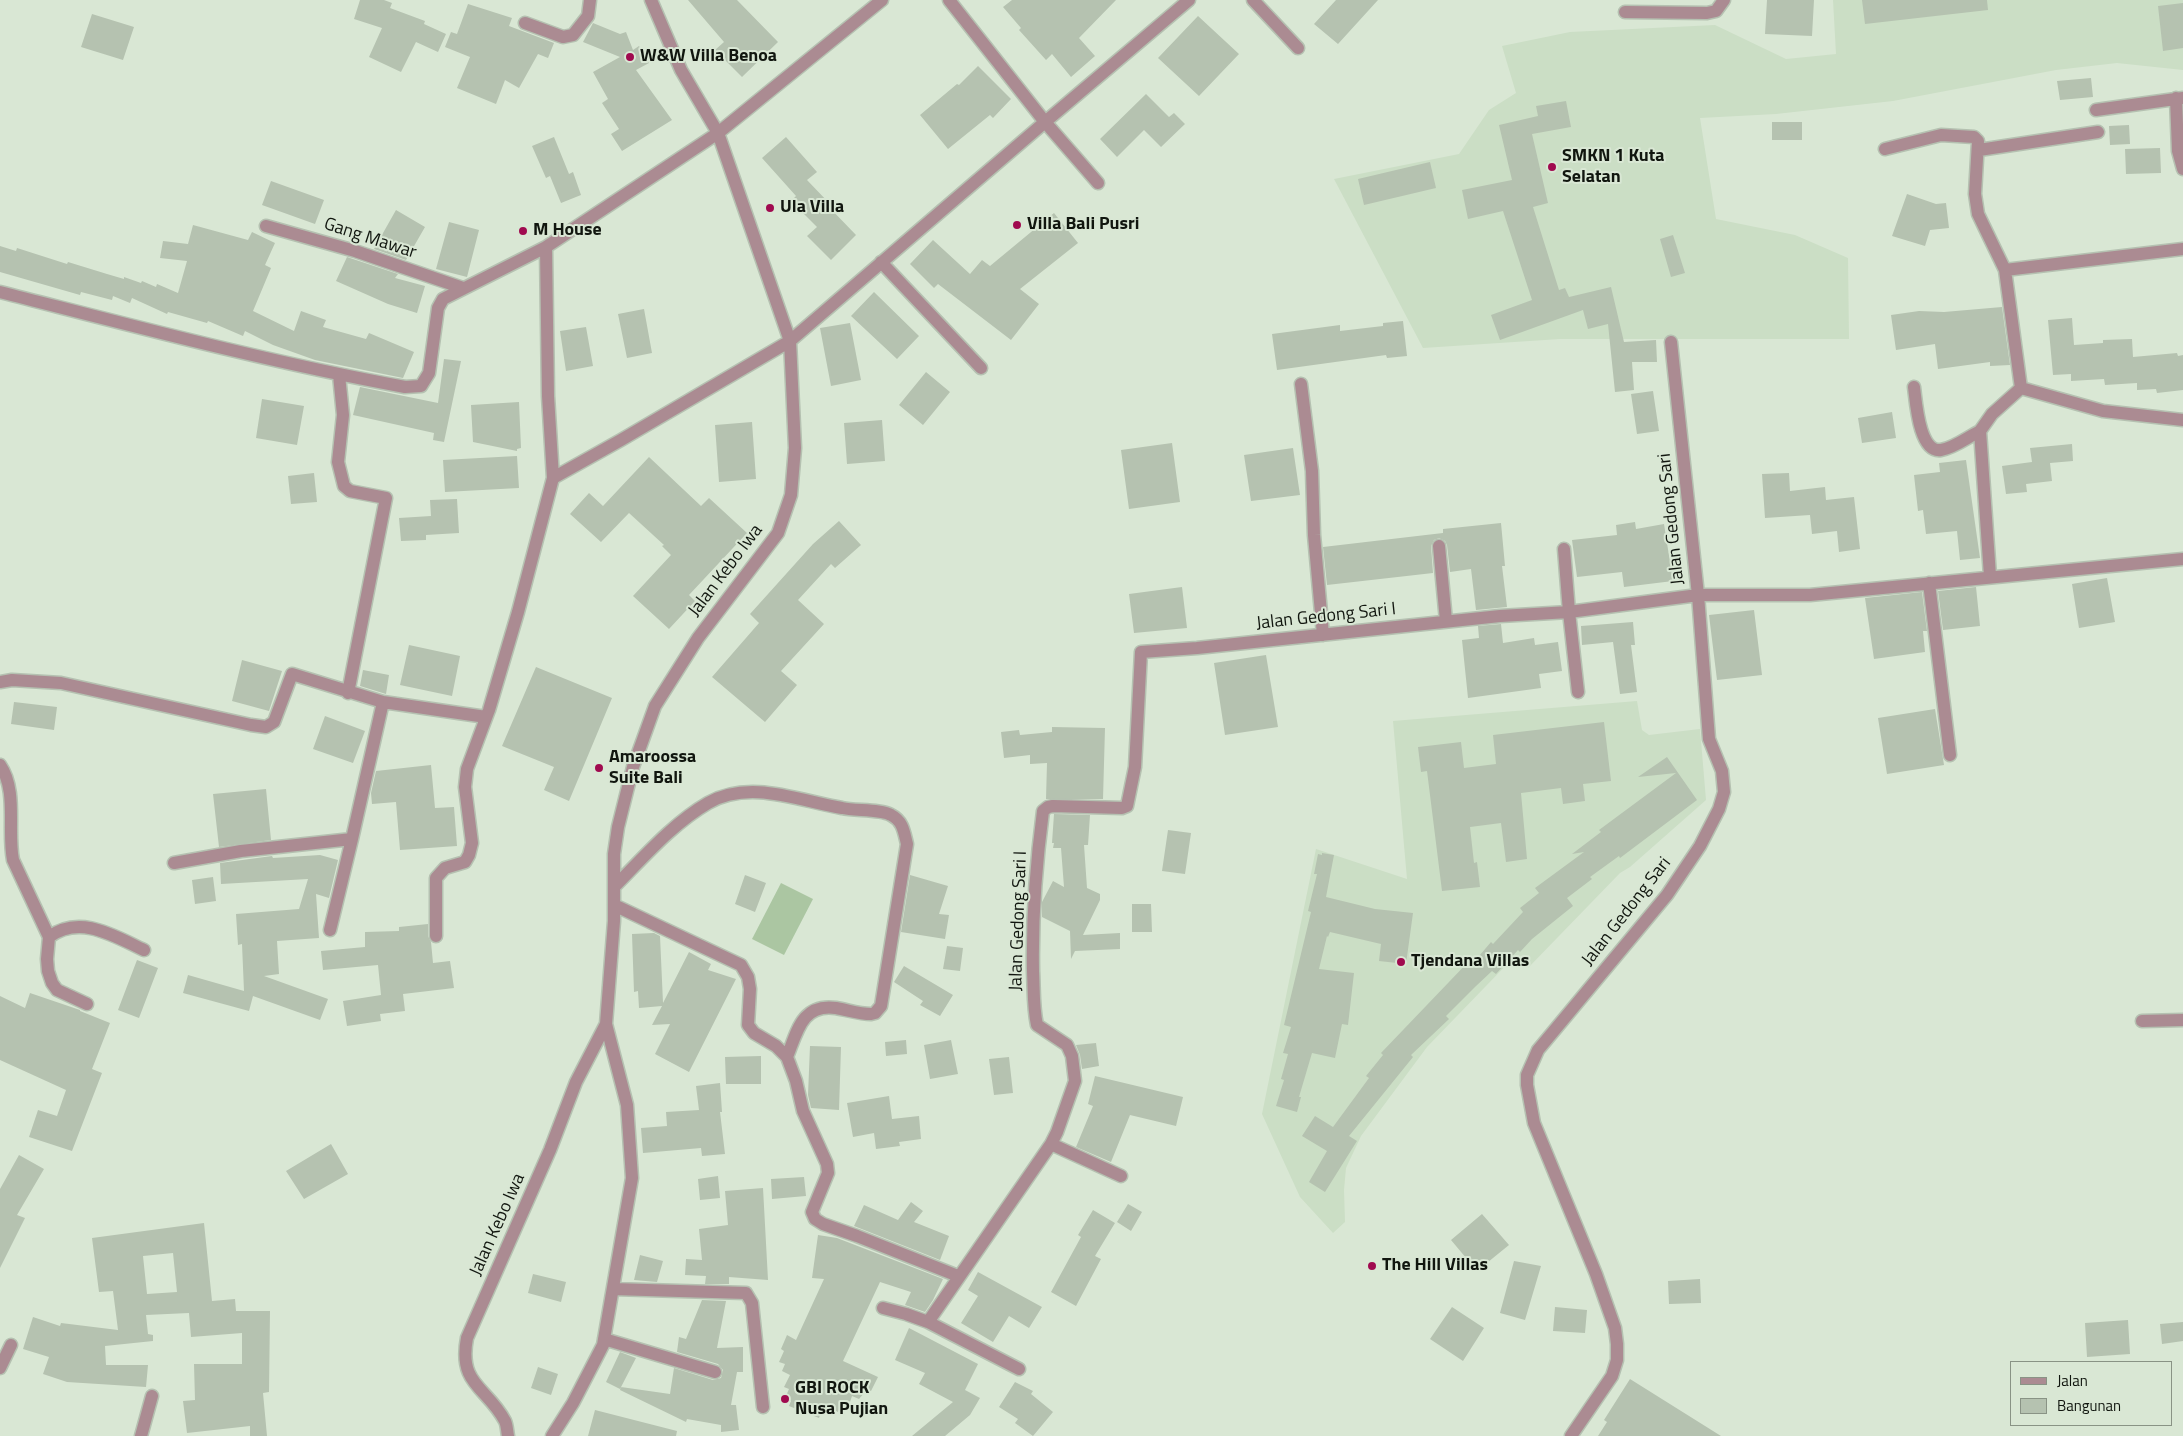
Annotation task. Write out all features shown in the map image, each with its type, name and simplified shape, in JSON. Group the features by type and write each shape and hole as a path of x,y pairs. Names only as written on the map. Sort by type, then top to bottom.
{"street":[{"path":"525,23 563,37 573,35 588,16 590,0"},
{"name":"Jalan Kebo Iwa","path":"552,1436 573,1403 603,1345 632,1178 627,1105 606,1024 614,905 614,854 618,828 633,767 655,706 698,638 778,533 791,495 795,448 790,341 718,133 681,70 651,0"},
{"path":"0,292 271,361 405,387 421,386 429,373 438,308 443,299 546,247 718,133 882,0"},
{"path":"949,0 1044,122 1098,182"},
{"path":"553,478 622,440 790,341 1189,0"},
{"path":"1254,0 1298,48"},
{"path":"1626,12 1707,13 1716,11 1724,0"},
{"path":"2096,110 2179,98 2178,151 2183,169"},
{"path":"1979,150 2098,132"},
{"path":"1885,149 1941,135 1974,137 1978,141 1979,150 1975,194 1978,214 2005,270 2021,388"},
{"name":"Gang Mawar","path":"266,226 355,252 463,288"},
{"path":"436,936 436,878 445,868 465,862 469,855 472,843 465,787 467,769 486,717 518,612 553,478 548,396 546,247"},
{"path":"2005,270 2183,249"},
{"path":"881,262 981,368"},
{"name":"Jalan Gedong Sari","path":"1571,1436 1612,1376 1617,1360 1618,1344 1615,1328 1596,1274 1534,1123 1527,1086 1527,1075 1538,1050 1667,895 1700,846 1719,809 1724,792 1722,771 1709,739 1698,594 1671,342"},
{"path":"339,375 343,414 338,462 344,486 350,491 386,498 348,693"},
{"path":"1301,384 1312,471 1314,535 1323,635"},
{"path":"1914,387 1919,424 1925,439 1936,450 1944,450 1980,430 1992,414 2021,388"},
{"path":"2021,388 2103,411 2183,420"},
{"path":"1980,430 1990,576"},
{"path":"1439,546 1446,622"},
{"path":"1564,549 1568,612 1578,692"},
{"name":"Jalan Gedong Sari I","path":"928,1322 1051,1144 1075,1081 1072,1056 1067,1045 1037,1025 1034,1012 1032,936 1034,878 1043,810 1053,806 1122,808 1127,806 1135,767 1141,652 1568,612 1698,594 1810,595 2183,558"},
{"path":"1929,583 1950,755"},
{"path":"0,682 12,680 61,683 266,727 274,722 292,674 348,693 383,702 486,717"},
{"path":"330,930 383,702"},
{"path":"0,765 6,775 9,794 10,848 13,860 49,937 47,965 52,983 57,990 87,1004"},
{"path":"614,887 675,828 709,802 731,795 762,792 791,796 842,808 889,813 897,819 902,826 907,844 882,1006 875,1013 870,1014 834,1008 813,1010 803,1018 787,1057"},
{"path":"174,863 241,851 352,839"},
{"path":"614,905 741,965 748,977 750,990 748,1025 754,1033 776,1046 787,1057 796,1081 803,1111 827,1164 828,1173 812,1212 815,1219 823,1224 958,1276"},
{"path":"49,937 58,930 65,928 88,926 144,950"},
{"path":"2142,1021 2183,1020"},
{"name":"Jalan Kebo Iwa","path":"508,1436 505,1421 470,1377 465,1356 467,1338 550,1150 576,1082 606,1024"},
{"path":"1051,1144 1121,1176"},
{"path":"613,1289 746,1293 752,1303 763,1407"},
{"path":"883,1308 928,1322 1020,1370"},
{"path":"604,1339 715,1372"},
{"path":"0,1368 11,1345"},
{"path":"141,1436 152,1396"}],"shaded area":[{"name":"SMKN 1 Kuta Selatan","path":"1833,0 2183,0 2183,70 2117,63 2056,70 1893,101 1776,114 1700,118 1716,219 1795,235 1848,258 1849,339 1560,339 1423,348 1334,179 1459,154 1489,110 1516,93 1502,46 1570,32 1715,25 1786,59 1836,54"},
{"name":"Tjendana Villas","path":"1637,701 1642,730 1649,735 1700,729 1706,800 1630,867 1620,873 1528,968 1515,956 1427,1047 1361,1136 1346,1168 1344,1190 1345,1222 1333,1233 1300,1197 1262,1114 1316,849 1407,879 1393,721"},
{"path":"781,883 813,899 784,955 752,939"}],"building":[{"path":"360,0 384,0 392,3 390,8 425,21 424,24 446,34 438,52 416,42 401,72 369,57 382,28 354,19"},
{"path":"688,0 737,0 778,42 742,77 715,50 724,42"},
{"path":"1012,0 1116,0 1079,38 1095,56 1071,77 1052,54 1046,60 1019,30 1021,28 1003,7"},
{"path":"1336,0 1378,0 1338,44 1314,24"},
{"path":"1767,0 1814,0 1812,36 1765,34"},
{"path":"1862,0 1987,0 1988,10 1865,24"},
{"path":"2183,3 2183,48 2163,51 2158,6"},
{"path":"468,4 512,18 509,26 554,43 548,58 538,54 519,88 505,80 496,104 457,88 470,57 445,47 451,32 457,34"},
{"path":"92,14 134,27 123,60 81,47"},
{"path":"1198,16 1239,54 1199,96 1158,58"},
{"path":"593,23 620,34 626,32 633,50 639,46 649,63 636,70 672,120 622,151 611,134 619,129 602,103 608,99 593,72 620,57 583,42"},
{"path":"978,66 1011,99 993,118 990,115 948,149 920,115 957,84 959,85"},
{"path":"2091,78 2093,97 2060,100 2057,81"},
{"path":"1146,94 1169,117 1174,113 1185,124 1161,147 1144,130 1117,157 1100,139"},
{"path":"1566,101 1571,127 1532,134 1548,203 1533,207 1559,290 1565,288 1569,297 1611,287 1624,342 1656,340 1657,362 1632,362 1634,390 1615,392 1608,324 1588,329 1583,310 1500,340 1491,315 1532,300 1503,211 1468,219 1462,190 1512,180 1499,125 1538,116 1536,106"},
{"path":"1772,122 1802,122 1802,140 1772,140"},
{"path":"2129,125 2130,144 2110,145 2109,126"},
{"path":"554,137 569,174 573,172 581,195 561,203 550,176 546,178 532,146"},
{"path":"786,137 817,172 807,180 830,204 828,206 856,235 831,260 807,236 817,227 791,201 796,196 762,158"},
{"path":"2160,148 2161,173 2126,174 2125,149"},
{"path":"1430,162 1436,188 1364,205 1358,179"},
{"path":"271,181 324,200 315,224 262,205"},
{"path":"1907,194 1936,204 1946,203 1949,228 1930,230 1925,246 1892,236"},
{"path":"396,210 425,227 406,260 374,249"},
{"path":"1054,213 1078,243 1020,289 1039,304 1011,340 938,284 934,288 910,264 933,240 970,274 982,260 990,266"},
{"path":"449,222 479,230 467,277 436,269"},
{"path":"193,225 248,240 252,232 275,243 265,265 271,268 253,311 294,331 301,311 326,320 323,327 366,339 369,333 414,352 403,378 315,360 273,345 245,331 243,336 208,321 207,323 168,312 167,314 132,298 130,303 113,296 112,300 81,292 80,295 0,272 0,246 16,251 17,248 67,264 68,262 141,283 142,281 156,287 157,284 178,293 187,261 160,258 163,241 188,244"},
{"path":"1673,235 1685,273 1671,277 1660,239"},
{"path":"347,257 398,274 395,278 425,286 417,313 388,304 336,281"},
{"path":"874,292 919,336 897,359 851,316"},
{"path":"2002,307 2010,365 1990,366 1990,362 1938,369 1935,344 1896,350 1891,315 1919,311 1944,312"},
{"path":"644,309 652,353 627,358 618,314"},
{"path":"2072,318 2074,345 2103,343 2103,340 2132,339 2133,357 2177,353 2178,356 2183,355 2183,390 2157,393 2156,389 2137,390 2137,383 2105,385 2104,379 2071,381 2071,374 2053,375 2048,320"},
{"path":"1403,321 1407,356 1387,358 1386,355 1277,370 1272,334 1340,325 1340,331 1383,326 1383,323"},
{"path":"850,323 861,380 831,386 820,328"},
{"path":"586,327 593,366 566,371 560,331"},
{"path":"444,359 461,361 444,442 433,440 434,433 353,415 360,387 438,403"},
{"path":"926,372 950,392 923,425 899,405"},
{"path":"1653,391 1659,431 1637,434 1631,394"},
{"path":"262,399 304,406 297,445 256,438"},
{"path":"519,402 521,448 517,449 517,451 473,442 471,405"},
{"path":"1892,412 1896,438 1862,443 1858,418"},
{"path":"882,420 885,461 847,464 844,423"},
{"path":"752,422 756,479 719,482 715,425"},
{"path":"1172,443 1180,502 1129,509 1121,450"},
{"path":"2072,444 2073,461 2050,463 2052,481 2026,484 2027,492 2006,494 2002,466 2032,462 2030,448"},
{"path":"1293,448 1300,495 1251,501 1244,455"},
{"path":"517,456 519,488 445,492 443,460"},
{"path":"649,457 701,506 709,498 747,533 689,595 695,601 669,629 633,596 671,555 662,546 664,545 629,513 601,542 570,514 589,493 603,506"},
{"path":"1966,460 1980,558 1960,560 1957,531 1926,534 1923,510 1918,511 1914,475 1940,472 1939,463"},
{"path":"314,473 317,502 291,504 288,476"},
{"path":"1789,473 1790,491 1825,487 1826,500 1854,497 1860,549 1839,552 1837,531 1812,534 1810,515 1765,518 1762,474"},
{"path":"457,499 459,533 426,535 426,540 401,541 399,518 431,516 430,500"},
{"path":"839,521 861,545 835,568 831,564 798,600 824,624 781,671 797,685 765,722 712,677 759,623 750,614 813,544"},
{"path":"1635,522 1636,529 1664,524 1673,581 1624,587 1622,572 1577,577 1572,540 1617,535 1616,525"},
{"path":"1501,523 1505,566 1502,566 1507,607 1476,610 1471,569 1450,572 1447,545 1445,541 1439,538 1434,540 1431,546 1433,573 1327,585 1323,547 1443,533 1443,529"},
{"path":"2107,578 2115,622 2079,628 2072,584"},
{"path":"1182,587 1187,628 1134,633 1129,594"},
{"path":"1976,587 1980,626 1943,630 1938,591"},
{"path":"1922,592 1927,631 1923,631 1925,652 1874,659 1865,598"},
{"path":"1754,610 1762,675 1717,680 1709,615"},
{"path":"1633,622 1635,645 1631,645 1637,692 1620,694 1613,642 1582,645 1581,626"},
{"path":"1501,624 1503,643 1534,638 1535,645 1558,642 1562,671 1539,674 1541,688 1468,698 1462,640 1479,638 1478,626"},
{"path":"409,645 460,656 452,696 400,685"},
{"path":"1266,655 1278,727 1225,735 1214,663"},
{"path":"242,660 282,671 269,711 232,701"},
{"path":"536,667 612,698 569,801 544,790 554,767 502,746"},
{"path":"363,670 389,675 386,694 360,686"},
{"path":"14,702 57,707 54,730 11,724"},
{"path":"1935,709 1944,765 1887,774 1878,718"},
{"path":"325,716 365,731 353,763 313,749"},
{"path":"1604,722 1611,781 1583,784 1585,801 1563,804 1561,788 1521,793 1527,859 1506,862 1501,823 1470,827 1474,863 1477,862 1480,887 1442,891 1427,771 1421,772 1418,747 1461,742 1464,768 1496,764 1493,735"},
{"path":"1052,727 1105,728 1103,799 1046,799 1047,763 1030,764 1030,755 1004,758 1001,732 1019,730 1020,735 1052,732"},
{"path":"1667,757 1697,800 1620,858 1619,856 1590,877 1592,879 1567,898 1573,906 1532,939 1520,952 1518,950 1496,974 1492,971 1476,986 1446,1016 1449,1019 1411,1055 1413,1057 1349,1136 1357,1141 1325,1192 1309,1182 1327,1151 1302,1136 1315,1116 1333,1127 1369,1078 1366,1076 1383,1055 1381,1053 1471,959 1474,962 1491,942 1493,944 1523,912 1520,908 1539,893 1535,888 1584,852 1572,854 1601,832 1599,830 1676,773 1638,777"},
{"path":"431,765 435,808 454,807 457,846 400,850 396,802 372,804 371,793 376,771"},
{"path":"266,789 271,840 219,847 213,794"},
{"path":"1054,814 1090,815 1088,845 1084,845 1087,888 1100,894 1100,900 1083,935 1120,933 1120,949 1075,951 1071,959 1070,931 1042,917 1042,902 1053,881 1064,887 1061,848 1053,848 1054,843 1052,843"},
{"path":"1168,830 1191,833 1185,874 1162,871"},
{"path":"1322,853 1334,855 1326,897 1375,909 1413,913 1406,964 1379,961 1381,944 1330,932 1327,936 1319,969 1354,973 1348,1025 1342,1024 1335,1058 1312,1053 1299,1097 1301,1097 1297,1112 1276,1106 1284,1080 1281,1079 1288,1054 1283,1053 1291,1027 1284,1025 1311,912 1308,911 1317,874 1314,874 1318,854 1322,855"},
{"path":"320,855 338,860 329,898 316,894 319,938 277,941 279,974 264,976 328,999 320,1020 253,996 249,1011 183,993 188,975 244,991 242,944 238,945 236,914 299,909 308,879 221,884 220,863 272,856 273,858"},
{"path":"745,875 766,883 755,912 735,904"},
{"path":"910,875 948,886 939,914 949,915 945,939 901,932"},
{"path":"213,877 216,901 195,904 192,880"},
{"path":"1132,904 1151,904 1152,932 1132,932"},
{"path":"428,924 428,936 431,942 433,963 450,961 454,988 403,994 405,1011 380,1014 381,1021 347,1026 343,1001 381,995 378,965 323,970 321,951 365,947 365,932 399,931 399,927"},
{"path":"654,933 660,936 663,1003 689,952 711,964 708,970 736,979 689,1072 655,1054 670,1024 652,1025 662,1006 639,1008 638,991 634,992 632,934"},
{"path":"947,946 963,948 960,971 943,969"},
{"path":"137,960 158,968 139,1018 118,1010"},
{"path":"904,966 953,995 940,1016 920,1005 923,1001 894,982"},
{"path":"30,993 80,1010 110,1023 92,1069 102,1073 72,1151 29,1137 38,1110 57,1116 66,1090 0,1060 0,996 25,1008"},
{"path":"906,1040 907,1054 886,1056 885,1042"},
{"path":"951,1040 958,1074 930,1079 924,1045"},
{"path":"1096,1043 1099,1066 1082,1069 1076,1045"},
{"path":"810,1046 841,1047 839,1110 811,1108 808,1095"},
{"path":"761,1056 761,1084 726,1084 725,1057"},
{"path":"1009,1057 1013,1093 994,1095 989,1059"},
{"path":"1095,1076 1183,1097 1176,1126 1130,1115 1111,1162 1076,1147 1093,1106 1088,1104"},
{"path":"720,1083 722,1112 720,1112 725,1154 702,1156 701,1148 643,1153 641,1128 667,1126 666,1112 699,1110 696,1086"},
{"path":"889,1096 892,1119 919,1116 921,1139 899,1142 900,1146 876,1149 874,1133 853,1137 847,1103"},
{"path":"331,1144 348,1174 304,1199 286,1171"},
{"path":"19,1155 44,1169 17,1215 25,1218 0,1268 0,1189"},
{"path":"718,1176 720,1198 700,1200 698,1179"},
{"path":"804,1177 806,1196 772,1199 771,1179"},
{"path":"763,1188 768,1280 729,1277 729,1284 705,1284 706,1276 685,1275 686,1259 702,1260 699,1229 728,1225 725,1191"},
{"path":"911,1202 923,1211 914,1222 949,1236 940,1260 854,1226 864,1205 898,1220"},
{"path":"1128,1204 1142,1212 1131,1231 1117,1222"},
{"path":"1093,1210 1115,1223 1095,1256 1101,1259 1076,1306 1051,1292 1081,1237 1078,1235"},
{"path":"1482,1214 1509,1245 1477,1271 1451,1240"},
{"path":"204,1223 212,1301 235,1299 236,1311 270,1311 269,1392 263,1393 267,1436 250,1436 250,1426 187,1433 183,1401 195,1400 194,1364 242,1364 242,1333 191,1337 189,1313 146,1315 148,1334 153,1335 153,1341 105,1346 106,1365 148,1365 146,1387 67,1382 43,1374 49,1357 23,1349 33,1317 60,1326 61,1323 118,1330 113,1291 99,1292 92,1238","holes":["173,1253 177,1292 147,1294 143,1256"]},
{"path":"818,1235 837,1238 943,1279 925,1312 905,1305 911,1292 880,1282 843,1361 878,1377 871,1391 865,1392 859,1399 852,1396 850,1402 843,1400 838,1412 831,1409 830,1412 827,1410 825,1414 821,1412 819,1418 789,1406 791,1401 785,1398 789,1389 784,1387 790,1375 782,1371 785,1364 779,1362 784,1351 781,1349 787,1335 796,1340 824,1279 812,1278"},
{"path":"640,1255 663,1261 657,1282 634,1280"},
{"path":"1514,1261 1541,1266 1525,1320 1500,1313"},
{"path":"978,1272 1042,1307 1029,1328 1009,1316 993,1342 961,1323 978,1296 968,1290"},
{"path":"533,1274 566,1282 561,1302 528,1293"},
{"path":"1700,1279 1701,1303 1669,1304 1668,1281"},
{"path":"702,1300 726,1301 717,1348 743,1347 743,1372 737,1372 731,1405 736,1405 739,1430 721,1432 721,1425 687,1419 686,1422 620,1390 621,1387 670,1394 674,1368 713,1380 721,1378 723,1370 718,1364 677,1352 679,1337 686,1339"},
{"path":"1452,1307 1484,1328 1463,1361 1430,1339"},
{"path":"1555,1307 1587,1310 1585,1333 1553,1331"},
{"path":"2128,1320 2130,1354 2087,1357 2085,1323"},
{"path":"2183,1322 2183,1341 2162,1344 2160,1324"},
{"path":"909,1328 978,1364 965,1390 980,1398 970,1415 945,1436 912,1436 953,1402 919,1384 925,1373 895,1360"},
{"path":"620,1352 636,1358 620,1389 606,1382"},
{"path":"538,1367 558,1374 551,1395 531,1388"},
{"path":"1630,1379 1721,1436 1598,1436 1607,1422 1604,1420"},
{"path":"1015,1382 1033,1391 1031,1394 1053,1412 1033,1436 1015,1423 1018,1419 999,1407"},
{"path":"595,1410 677,1431 676,1436 588,1436"}],"place":[{"name":"W&W Villa Benoa","path":"630,57"},
{"name":"SMKN 1 Kuta Selatan","path":"1552,167"},
{"name":"Ula Villa","path":"770,208"},
{"name":"Villa Bali Pusri","path":"1017,225"},
{"name":"M House","path":"523,231"},
{"name":"Amaroossa Suite Bali","path":"599,768"},
{"name":"Tjendana Villas","path":"1401,962"},
{"name":"The Hill Villas","path":"1372,1266"},
{"name":"GBI ROCK Nusa Pujian","path":"785,1399"}]}
